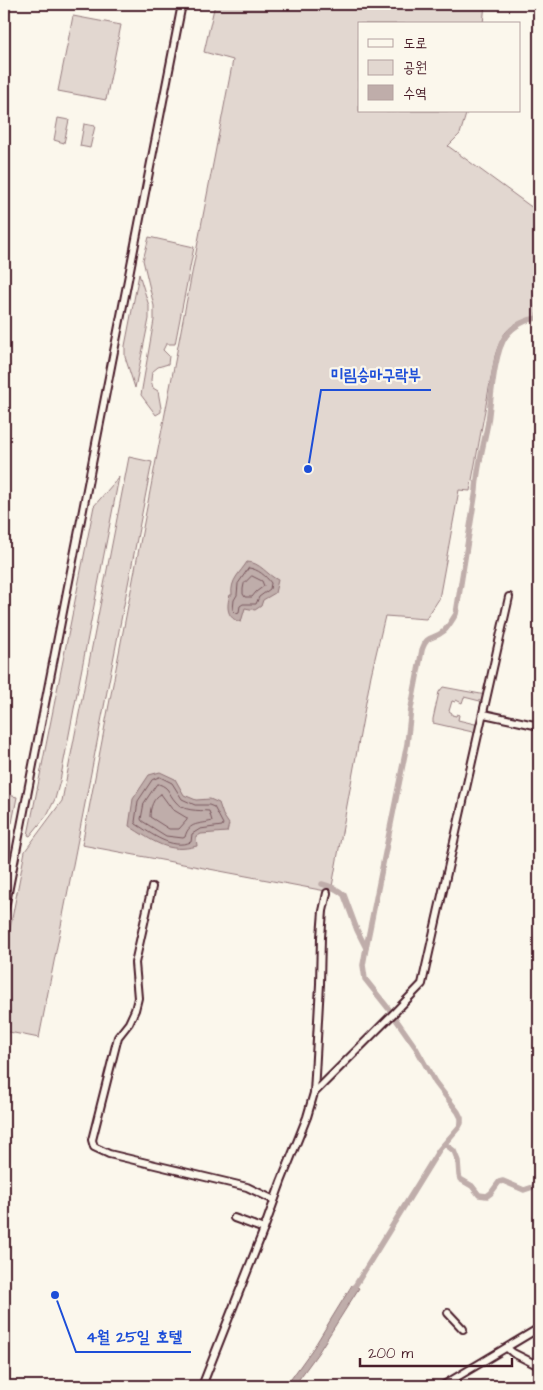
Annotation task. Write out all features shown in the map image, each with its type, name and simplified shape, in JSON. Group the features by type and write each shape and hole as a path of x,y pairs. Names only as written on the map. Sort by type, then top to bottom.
{"street":[{"path":"4,913 182,4"},
{"path":"314,1093 422,984 463,796 484,714 510,597"},
{"path":"484,714 539,726"},
{"path":"152,887 136,963 138,998 129,1023 118,1037 92,1140 94,1147 109,1154 248,1187 274,1200"},
{"path":"202,1386 307,1117 314,1093 321,937 323,911 327,893"},
{"path":"234,1218 264,1229"},
{"path":"448,1313 463,1329"},
{"path":"442,1386 539,1328"},
{"path":"507,1348 513,1354 539,1366"}],"green space":[{"path":"4,4 11,4 4,42"},
{"path":"215,4 485,4 483,22 358,22 358,112 467,112 460,134 448,146 530,206 539,210 539,313 537,313 536,317 513,325 508,329 501,340 495,356 470,491 459,490 439,599 426,619 385,616 371,675 331,892 82,845 233,60 204,52"},
{"path":"73,16 121,25 106,100 58,91"},
{"path":"58,118 69,120 64,143 54,140"},
{"path":"84,124 95,126 90,148 80,146"},
{"path":"149,237 194,247 175,344 166,344 163,350 169,356 168,364 158,367 152,372 153,388 158,391 161,408 161,412 156,415 141,395 154,320 154,306 143,260"},
{"path":"139,274 149,306 149,319 135,388 125,357 125,346"},
{"path":"129,457 152,462 39,1038 4,1031 4,960 25,851 62,801"},
{"path":"119,477 60,781 55,799 47,815 30,836 28,835 94,506"},
{"path":"443,687 486,695 484,702 464,697 462,703 456,700 455,702 452,701 449,711 452,715 459,715 458,720 479,725 477,733 433,723 439,692"},
{"path":"4,794 17,797 12,823 4,821"}],"water":[{"path":"247,562 260,566 278,580 275,593 263,600 261,606 255,610 245,608 241,622 230,615 228,604 230,595 232,595 234,581"},
{"path":"160,772 175,779 184,795 196,800 210,799 219,803 223,815 229,824 227,832 201,834 196,837 197,846 178,848 161,845 129,826 133,799 149,775"},
{"path":"352,1285 359,1288 318,1353 294,1386 286,1386 314,1347"}],"waterway":[{"path":"366,948 407,744 411,708 422,650 426,641 444,631 456,614 499,353 506,336 513,329 525,321 539,318"},
{"path":"322,884 334,888 344,895 366,948 363,965 365,979 416,1048 435,1082 461,1118 459,1127 439,1150 352,1291"},
{"path":"445,1144 454,1151 458,1161 460,1179 472,1186 479,1195 487,1196 499,1182 503,1181 524,1190 539,1185"}],"place":[{"name":"미림승마구락부","path":"308,469"},
{"name":"4월 25일 호텔","path":"55,1295"}]}
